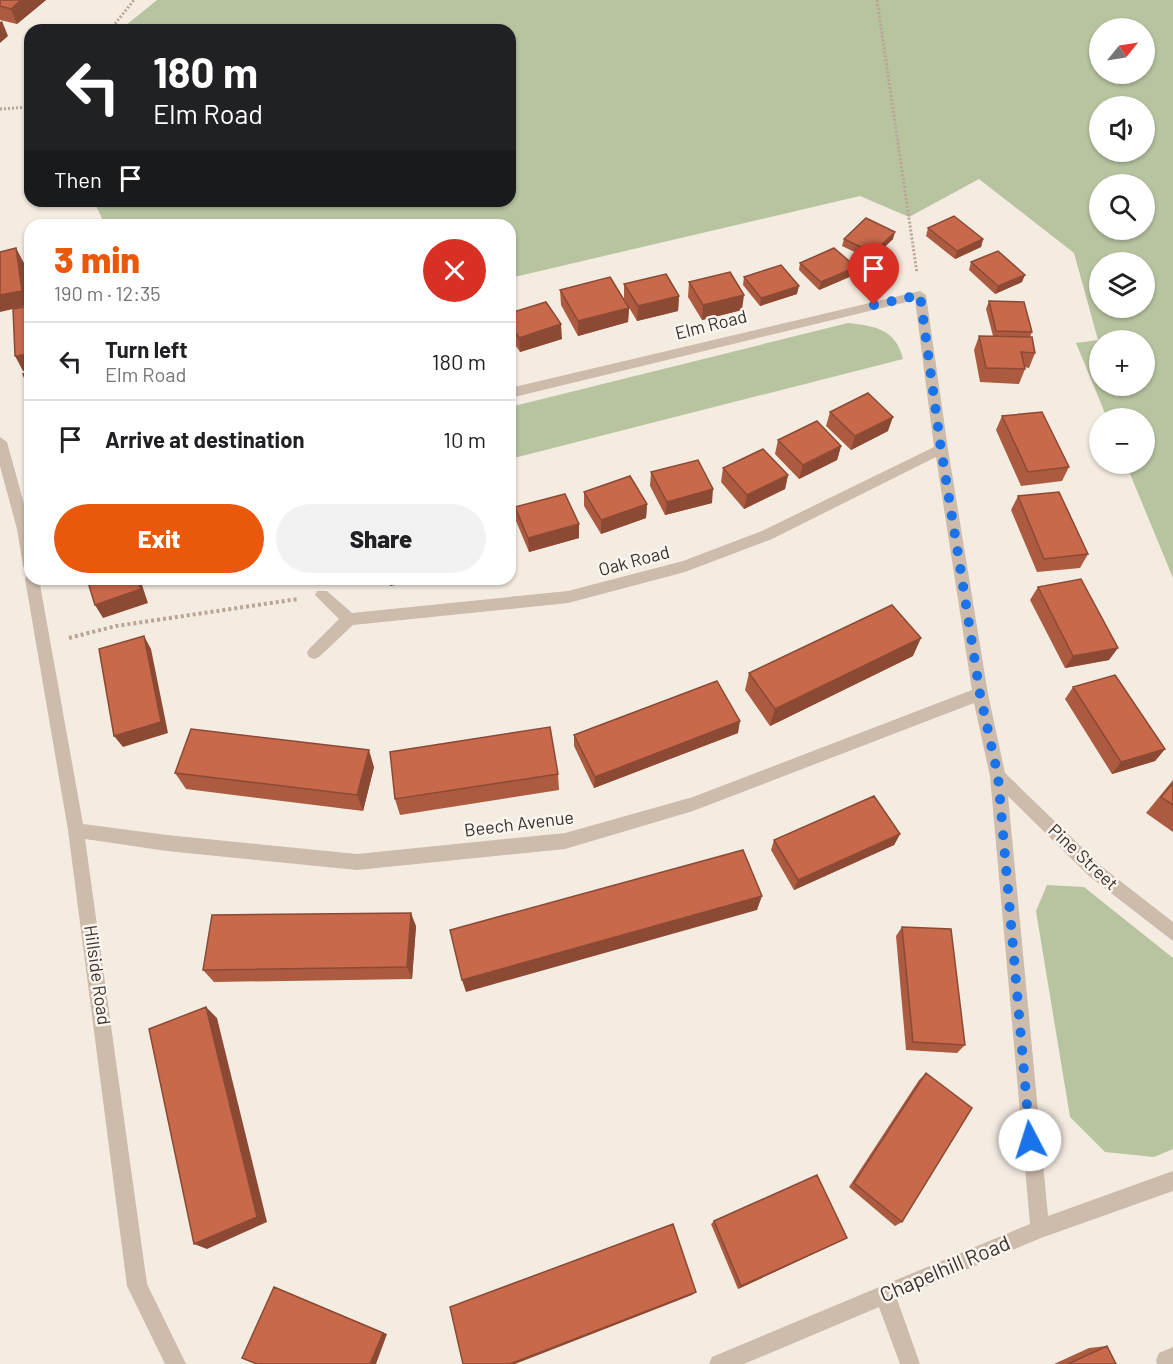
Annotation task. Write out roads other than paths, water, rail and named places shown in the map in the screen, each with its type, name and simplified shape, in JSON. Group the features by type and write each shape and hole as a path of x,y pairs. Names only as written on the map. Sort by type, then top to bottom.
{"street":[{"name":"Elm Road","path":"516,392 920,295 941,449"},
{"path":"0,442 24,529"},
{"name":"Oak Road","path":"349,619 568,597 685,566 767,535 941,449"},
{"path":"941,449 980,694 998,776 1032,1163 1040,1229"},
{"name":"Hillside Road","path":"33,585 76,830 138,1286 176,1364"},
{"path":"314,653 349,619 322,595"},
{"name":"Beech Avenue","path":"76,830 167,843 357,862 565,841 693,804 980,694"},
{"name":"Pine Street","path":"998,776 1095,871 1173,933"},
{"name":"Chapelhill Road","path":"718,1364 1040,1229 1173,1182"},
{"path":"885,1294 910,1364"}]}
